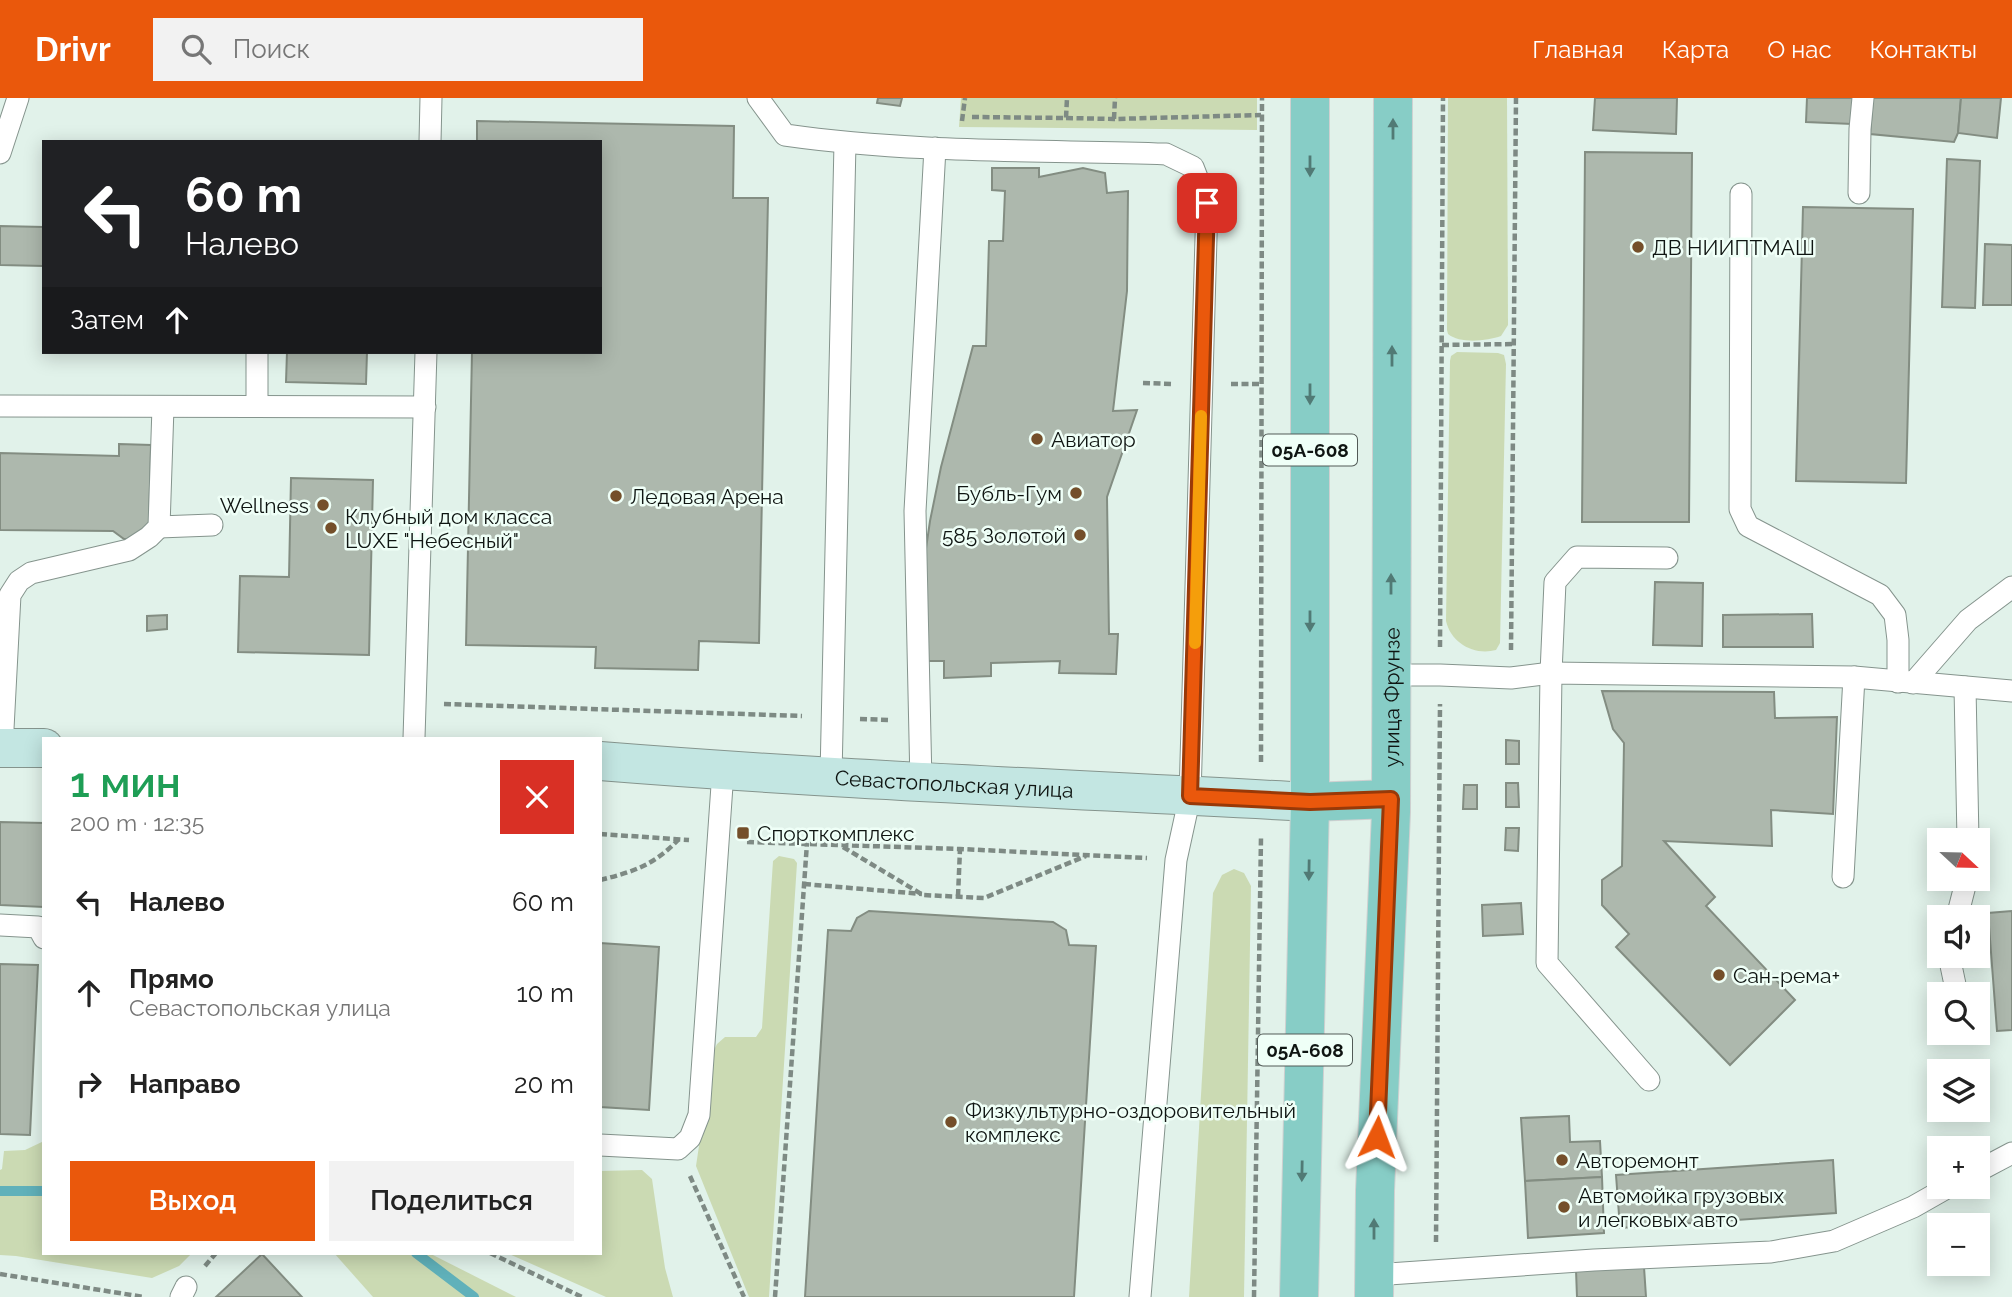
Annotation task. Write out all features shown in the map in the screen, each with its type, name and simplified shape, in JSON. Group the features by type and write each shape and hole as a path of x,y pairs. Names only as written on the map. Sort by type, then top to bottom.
{"main road":[{"name":"05А-608","path":"1299,1297 1310,802 1310,98"},
{"name":"улица Фрунзе","path":"1374,1286 1375,1191 1391,799 1393,98"},
{"path":"1,748 42,748"},
{"name":"Севастопольская улица","path":"602,761 921,783 1310,802"},
{"path":"1310,802 1391,799"}],"lane":[{"path":"0,153 18,98"},
{"path":"430,140 431,98"},
{"path":"758,98 785,135 845,143 936,148 1166,154 1193,167 1207,203 1190,796 1176,860 1140,1297"},
{"path":"1859,193 1863,98"},
{"path":"831,776 845,143"},
{"path":"921,783 915,511 936,148"},
{"path":"1741,194 1740,509 1748,526 1880,595 1895,615 1906,682"},
{"path":"257,354 257,406"},
{"path":"414,737 426,354"},
{"path":"0,407 425,407"},
{"path":"159,527 163,407"},
{"path":"1,748 10,595 19,581 31,573 129,550 159,527 212,525"},
{"path":"1649,1080 1548,963 1550,673 1555,582 1577,557 1667,558"},
{"path":"1906,682 1968,620 2012,587"},
{"path":"1390,675 1511,678 1550,673 1854,677 2012,691"},
{"path":"1843,877 1854,677"},
{"path":"1965,687 1969,828"},
{"path":"602,1145 678,1149 690,1138 699,1115 723,771"},
{"path":"0,925 42,929"},
{"path":"1990,1165 2012,1153"},
{"path":"1374,1286 1594,1260 1771,1252 1834,1241 1927,1199"}],"path":[{"path":"1066,118 1067,98"},
{"path":"1114,119 1115,98"},
{"path":"1254,1297 1261,799 1262,98"},
{"path":"1511,678 1516,98"},
{"path":"963,117 1114,119 1262,115"},
{"path":"1442,345 1514,344"},
{"path":"415,704 919,721"},
{"path":"602,834 718,842 960,849 1176,860"},
{"path":"602,879 645,866 665,853 678,839"},
{"path":"775,1297 807,844"},
{"path":"842,846 923,894"},
{"path":"958,896 960,849"},
{"path":"804,884 984,898 1087,856"},
{"path":"678,1149 744,1297"},
{"path":"494,1255 582,1297"},
{"path":"0,1274 144,1297"}],"green space":[{"path":"961,98 1257,98 1257,130 959,127"},
{"path":"1448,98 1507,98 1508,325 1501,336 1474,341 1453,337 1447,330"},
{"path":"1457,352 1498,353 1504,355 1506,364 1500,643 1496,650 1488,651 1472,649 1458,641 1446,621 1450,361 1451,356"},
{"path":"779,856 794,859 797,863 769,1297 749,1297 696,1166 713,1052 725,1037 756,1037 762,1028 773,861"},
{"path":"1234,869 1244,873 1251,886 1244,1297 1189,1297 1213,893 1222,875"},
{"path":"42,1142 42,1255 190,1255 179,1266 152,1278 0,1255 0,1170 4,1151 25,1150"},
{"path":"642,1170 652,1179 665,1268 673,1297 606,1297 512,1255 602,1255 602,1171"},
{"path":"336,1255 433,1255 516,1297 373,1297"}],"building":[{"path":"878,98 902,98 900,106 877,103"},
{"path":"1595,98 1677,98 1676,134 1593,130"},
{"path":"1807,98 1853,98 1852,124 1806,122"},
{"path":"1873,98 1961,98 1958,133 1954,142 1870,134"},
{"path":"1961,98 2001,98 1997,138 1958,133"},
{"name":"Ледовая Арена","path":"477,121 734,126 733,198 768,198 759,643 699,641 698,670 595,668 596,647 466,645 472,354 602,354 602,140 477,140"},
{"name":"ДВ НИИПТМАШ","path":"1585,152 1692,153 1689,522 1582,522"},
{"path":"1947,159 1980,161 1975,308 1942,307"},
{"name":"Авиатор","path":"992,168 1039,168 1039,177 1083,168 1105,173 1107,193 1128,191 1127,291 1113,411 1137,410 1107,497 1109,634 1118,634 1116,674 1059,673 1060,661 991,663 991,676 944,678 944,661 926,661 922,576 930,521 941,467 973,346 986,346 989,241 1003,241 1005,191 992,190"},
{"path":"1803,207 1913,209 1906,483 1796,481"},
{"path":"0,226 42,227 42,266 0,265"},
{"path":"1985,244 2012,245 2012,305 1983,305"},
{"path":"287,354 367,354 366,384 286,382"},
{"path":"119,444 151,445 149,528 138,539 124,539 113,531 0,530 0,453 119,456"},
{"name":"Клубный дом класса LUXE \"Небесный\"","path":"291,478 373,480 369,655 238,652 240,576 289,577"},
{"path":"1655,582 1703,583 1702,646 1653,645"},
{"path":"1812,614 1813,647 1723,647 1723,615"},
{"path":"167,615 167,629 147,631 147,616"},
{"path":"1602,691 1774,692 1775,718 1837,717 1833,814 1771,810 1772,846 1664,841 1715,897 1706,906 1795,1000 1730,1065 1616,947 1629,934 1602,905 1602,880 1622,866 1624,743 1613,729"},
{"path":"1506,740 1519,741 1519,764 1506,764"},
{"path":"1506,783 1518,783 1519,807 1506,807"},
{"path":"1464,785 1477,785 1477,809 1463,809"},
{"path":"0,822 42,823 42,907 0,905"},
{"path":"1506,828 1519,828 1518,851 1505,850"},
{"path":"1521,903 1523,934 1483,936 1482,905"},
{"name":"Физкультурно-оздоровительный комплекс","path":"869,911 1053,922 1066,930 1069,945 1096,946 1074,1297 805,1297 828,930 851,931 857,918"},
{"path":"2012,911 2012,1030 1997,1031 1990,913"},
{"path":"602,943 659,947 649,1110 602,1107"},
{"path":"0,964 38,965 30,1135 0,1134"},
{"name":"Авторемонт","path":"1569,1116 1570,1142 1600,1141 1602,1177 1525,1181 1521,1118"},
{"path":"1833,1160 1836,1213 1620,1228 1616,1175"},
{"name":"Автомойка грузовых и легковых авто","path":"1602,1177 1604,1233 1528,1238 1525,1181"},
{"path":"263,1255 302,1297 216,1297"},
{"path":"1644,1267 1646,1297 1577,1297 1576,1270"}],"waterway":[{"path":"0,1191 42,1191"},
{"path":"419,1255 474,1297"}],"slow traffic":[{"path":"1195,643 1201,416"}],"place":[{"name":"ДВ НИИПТМАШ","path":"1638,247"},
{"name":"Авиатор","path":"1037,439"},
{"name":"Бубль-Гум","path":"1076,493"},
{"name":"Ледовая Арена","path":"616,496"},
{"name":"Wellness","path":"323,505"},
{"name":"Клубный дом класса LUXE \"Небесный\"","path":"331,528"},
{"name":"585 Золотой","path":"1080,535"},
{"name":"Спорткомплекс","path":"743,833"},
{"name":"Сан-рема+","path":"1719,975"},
{"name":"Физкультурно-оздоровительный комплекс","path":"951,1122"},
{"name":"Авторемонт","path":"1562,1160"},
{"name":"Автомойка грузовых и легковых авто","path":"1564,1207"}],"route":[{"path":"1207,203 1190,796 1310,802 1391,799 1377,1137"}]}
